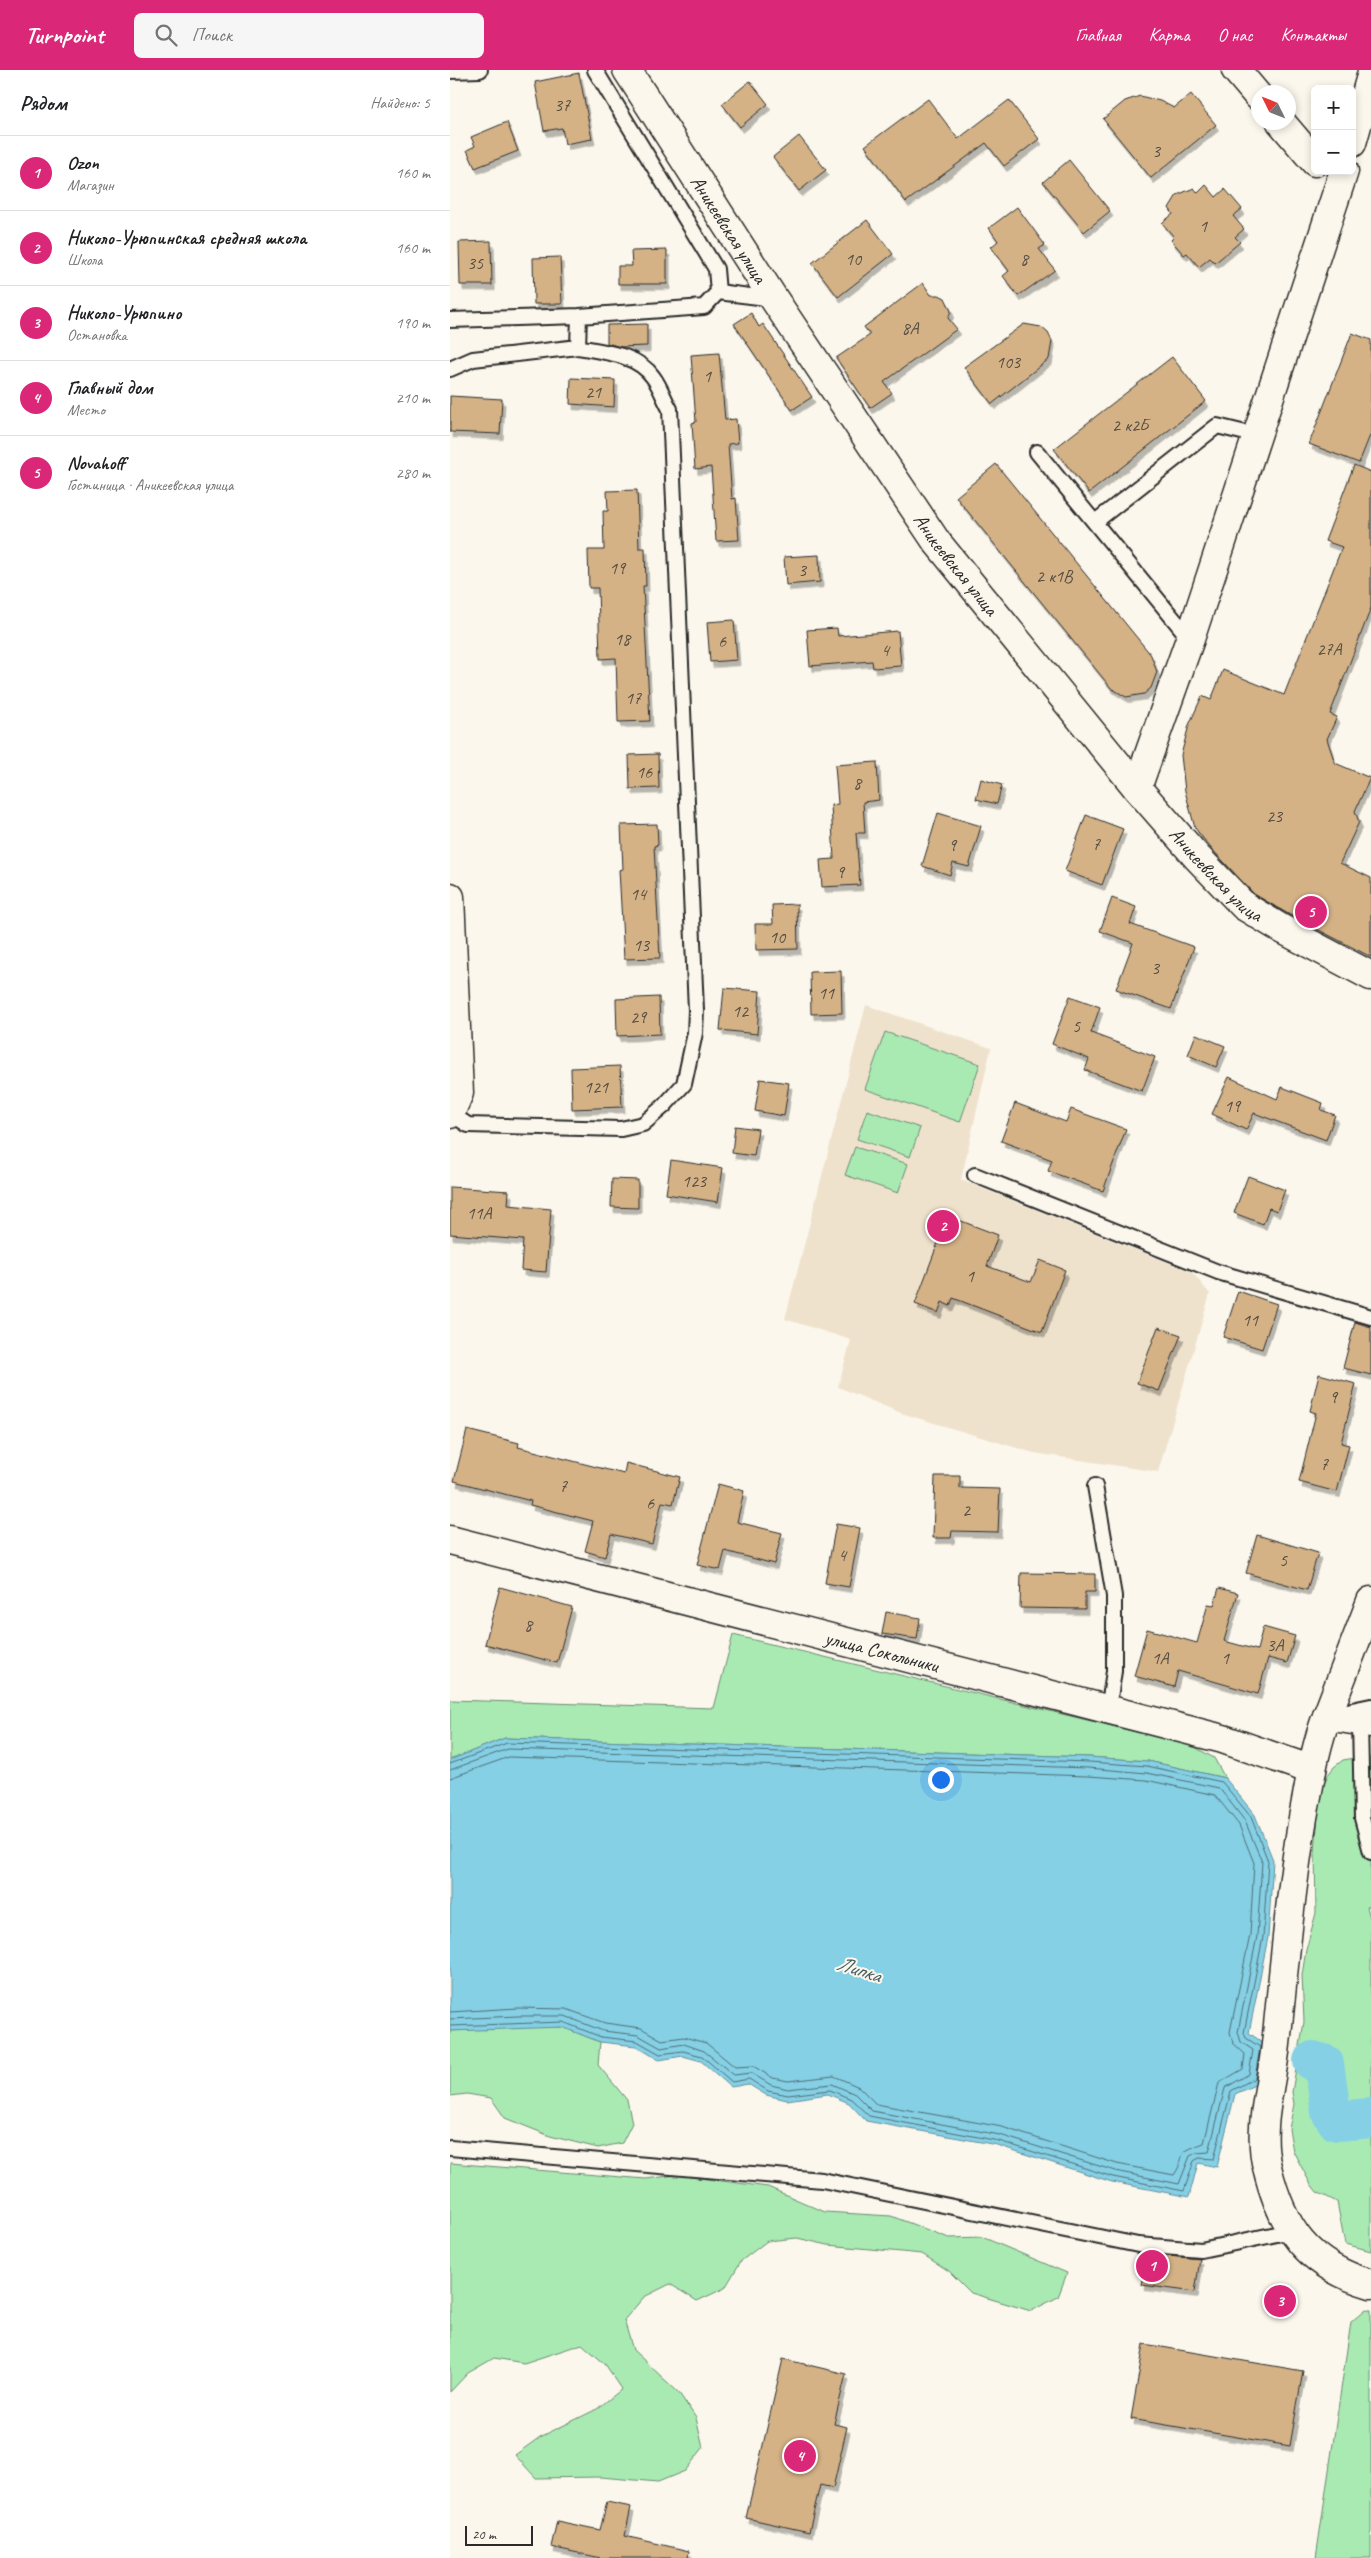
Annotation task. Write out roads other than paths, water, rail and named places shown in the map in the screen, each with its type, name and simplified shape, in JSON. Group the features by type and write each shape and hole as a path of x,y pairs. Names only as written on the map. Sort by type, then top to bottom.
{"street":[{"name":"Аникеевская улица","path":"627,70 774,299 936,541 1137,788 1197,857 1244,906 1282,930 1371,976"},
{"path":"1236,70 1251,88"},
{"path":"1355,130 1371,76"},
{"path":"1288,130 1311,157"},
{"path":"1137,788 1190,639 1258,436 1335,178"},
{"path":"450,897 459,1093 450,1114"},
{"name":"улица Сокольники","path":"450,1540 1108,1711 1223,1739 1312,1770"},
{"path":"1371,1601 1319,1736 1299,1836 1275,2054 1264,2119 1266,2165 1277,2201 1291,2232 1308,2252 1332,2268 1371,2284"},
{"path":"1327,1716 1367,1717"}],"lane":[{"path":"450,72 480,70"},
{"path":"450,320 579,316 704,307 718,292 716,269 595,70"},
{"path":"718,292 774,299"},
{"path":"578,347 579,316"},
{"path":"450,369 472,359 578,347 618,354 639,365 653,376 670,409 696,1000 695,1033 684,1084 664,1106 643,1124 621,1128 468,1125 450,1114"},
{"path":"1095,522 1217,426 1258,436"},
{"path":"1037,452 1190,639"},
{"path":"975,1175 1218,1272 1371,1317"},
{"path":"1095,1486 1114,1596 1114,1671 1108,1711"},
{"path":"1367,1717 1362,1818 1371,1852"},
{"path":"450,2148 822,2180 1138,2245 1201,2250 1291,2232"}],"water":[{"path":"505,1738 1089,1757 1148,1761 1225,1778 1255,1815 1273,1860 1268,1937 1249,2033 1265,2044 1259,2083 1235,2094 1217,2167 1198,2163 1189,2197 1112,2182 997,2145 866,2121 849,2103 828,2094 787,2100 766,2095 748,2084 731,2087 701,2061 683,2056 659,2060 636,2046 600,2042 562,2027 450,2031 450,1760"}],"waterway":[{"name":"Липка","path":"1313,2061 1324,2064 1331,2112 1337,2121 1371,2118"}],"place":[{"name":"Novahoff","path":"1311,912"},
{"name":"Николо-Урюпинская средняя школа","path":"943,1226"},
{"name":"Ozon","path":"1152,2266"},
{"name":"Николо-Урюпино","path":"1280,2301"},
{"name":"Главный дом","path":"800,2456"}]}
